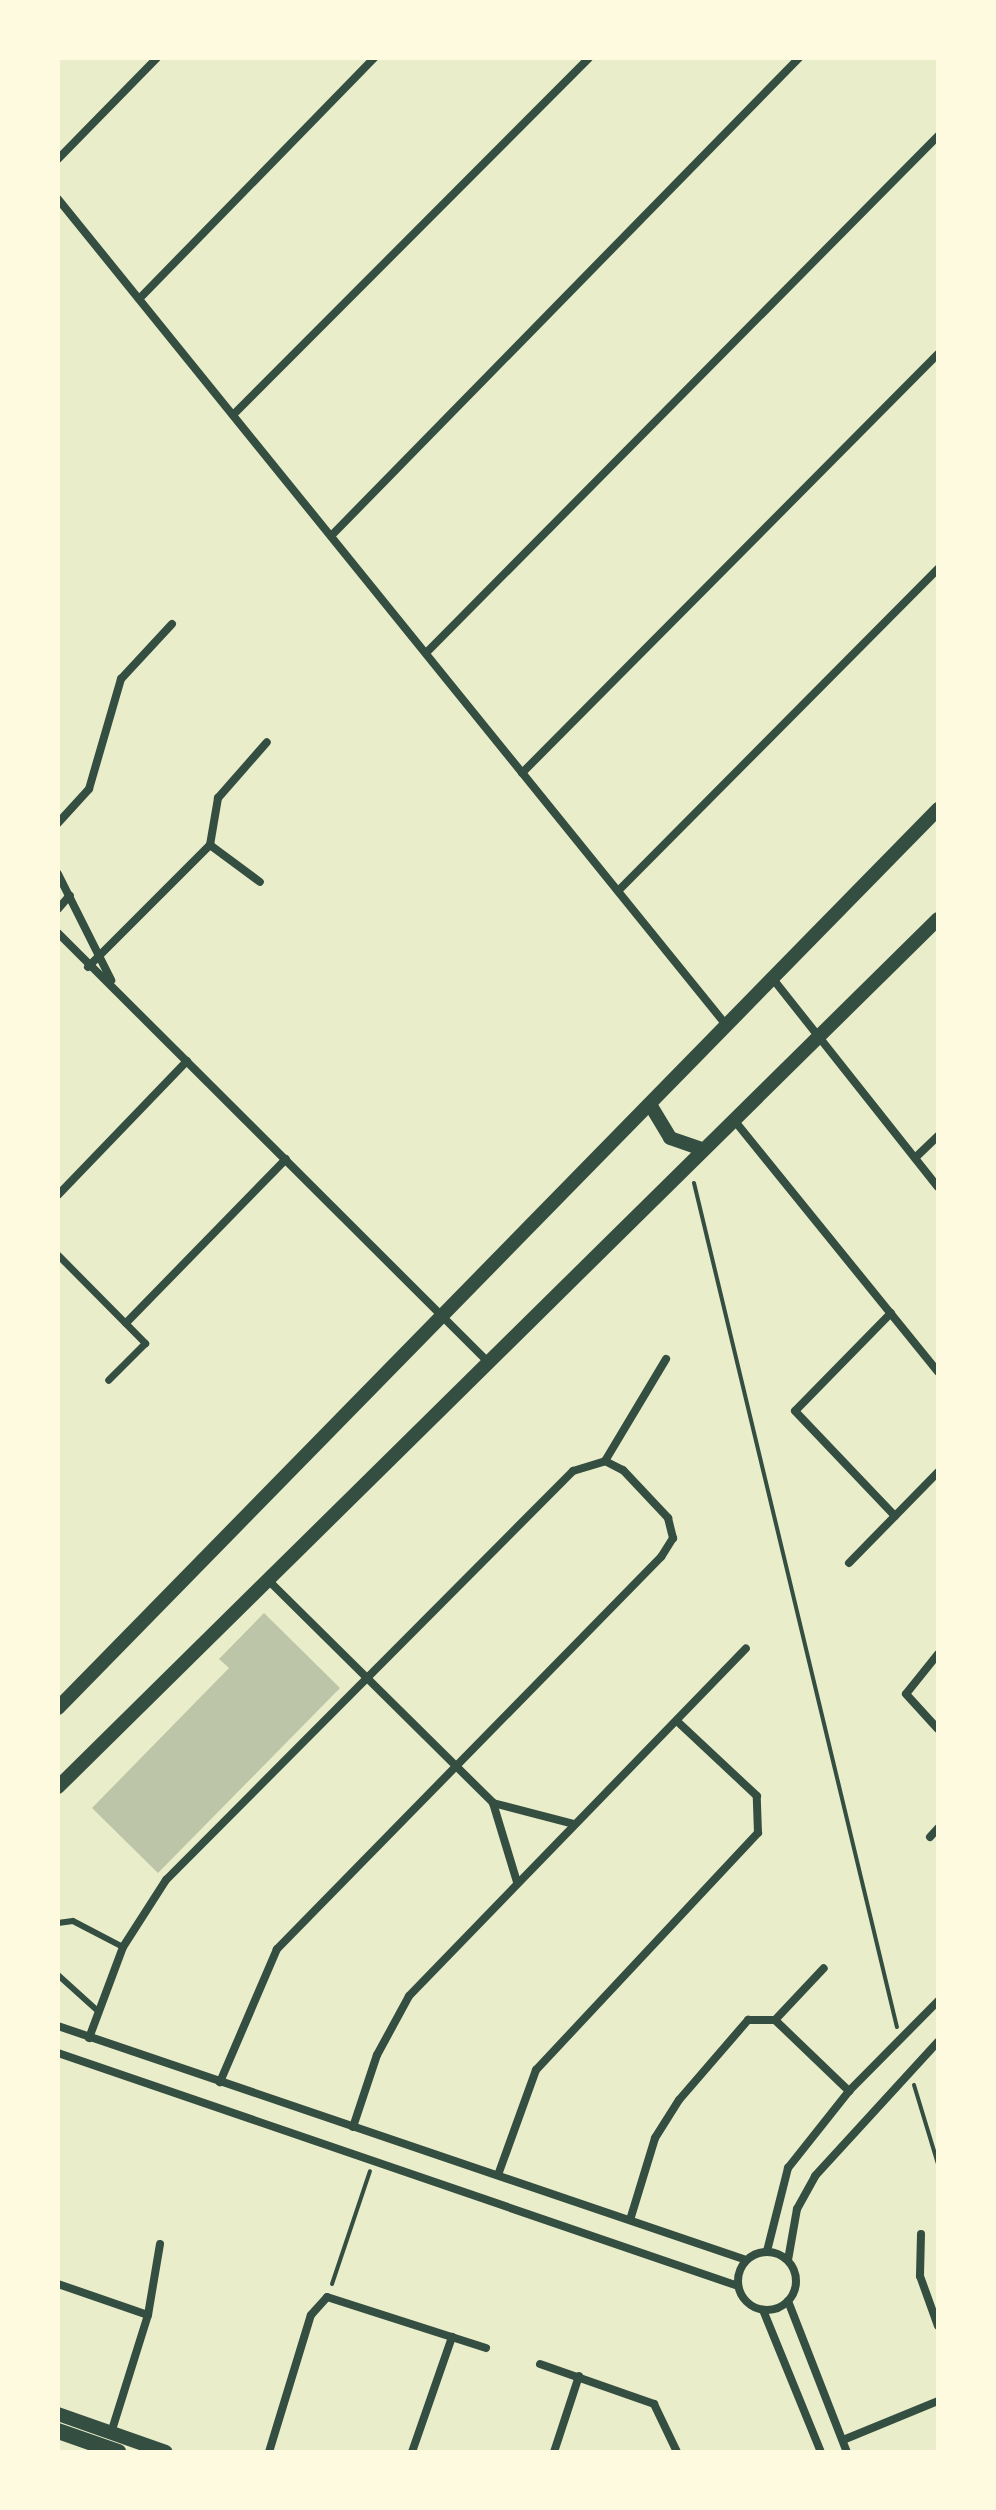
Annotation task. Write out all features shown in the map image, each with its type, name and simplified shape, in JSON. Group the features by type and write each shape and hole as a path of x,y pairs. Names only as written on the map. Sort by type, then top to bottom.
{"main road":[{"path":"58,2431 118,2452"}],"street":[{"path":"58,159 157,58"},
{"path":"139,299 374,58"},
{"path":"233,415 589,58"},
{"path":"331,536 799,58"},
{"path":"426,653 938,136"},
{"path":"58,199 728,1027"},
{"path":"522,773 938,354"},
{"path":"618,891 938,569"},
{"path":"58,823 89,789 121,679 172,624"},
{"path":"88,967 210,845 218,798 267,742"},
{"path":"58,1708 651,1106 938,809"},
{"path":"210,845 260,882"},
{"path":"59,878 102,953 111,982"},
{"path":"58,909 70,895"},
{"path":"58,1787 486,1360 938,919"},
{"path":"58,933 88,967 111,982 486,1360"},
{"path":"773,979 938,1187"},
{"path":"58,1195 187,1061"},
{"path":"651,1106 670,1138 702,1149"},
{"path":"734,1119 938,1372"},
{"path":"915,1158 938,1136"},
{"path":"126,1323 286,1159"},
{"path":"58,1255 145,1343 108,1380"},
{"path":"891,1313 795,1411 895,1516"},
{"path":"89,2038 123,1947 166,1880 573,1471 605,1461 666,1359"},
{"path":"220,2082 277,1949 673,1538 668,1518 605,1461"},
{"path":"849,1563 938,1472"},
{"path":"267,1578 493,1803 517,1882"},
{"path":"353,2127 391,2021 517,1882 679,1723 746,1648"},
{"path":"938,1654 906,1694 938,1729"},
{"path":"498,2175 536,2070 745,1849 762,1813 757,1796 679,1723"},
{"path":"493,1803 574,1824"},
{"path":"930,1837 938,1828"},
{"path":"775,2020 824,1968"},
{"path":"767,2251 788,2168 849,2091 938,2001"},
{"path":"630,2220 666,2117 748,2020 775,2020 849,2091"},
{"path":"58,2026 746,2260 767,2251 788,2260"},
{"path":"763,2310 788,2301 796,2288 788,2260 797,2209 815,2176 909,2070 938,2042"},
{"path":"58,2053 738,2286 763,2310 821,2452"},
{"path":"921,2234 920,2276 938,2326"},
{"path":"111,2433 148,2315 160,2244"},
{"path":"738,2286 746,2260"},
{"path":"58,2284 148,2315"},
{"path":"269,2452 318,2302 327,2297 486,2348"},
{"path":"788,2301 847,2452"},
{"path":"412,2452 452,2337"},
{"path":"540,2364 654,2404 677,2452"},
{"path":"554,2452 579,2376"},
{"path":"843,2440 938,2401"},
{"path":"58,2414 166,2452"}],"lane":[{"path":"58,1923 73,1921 123,1947"},
{"path":"58,1975 99,2012"}],"path":[{"path":"689,1162 899,2038"},
{"path":"909,2070 938,2164"},
{"path":"327,2297 374,2161"}],"building":[{"path":"264,1613 340,1688 158,1873 92,1808 229,1668 219,1659"}]}
